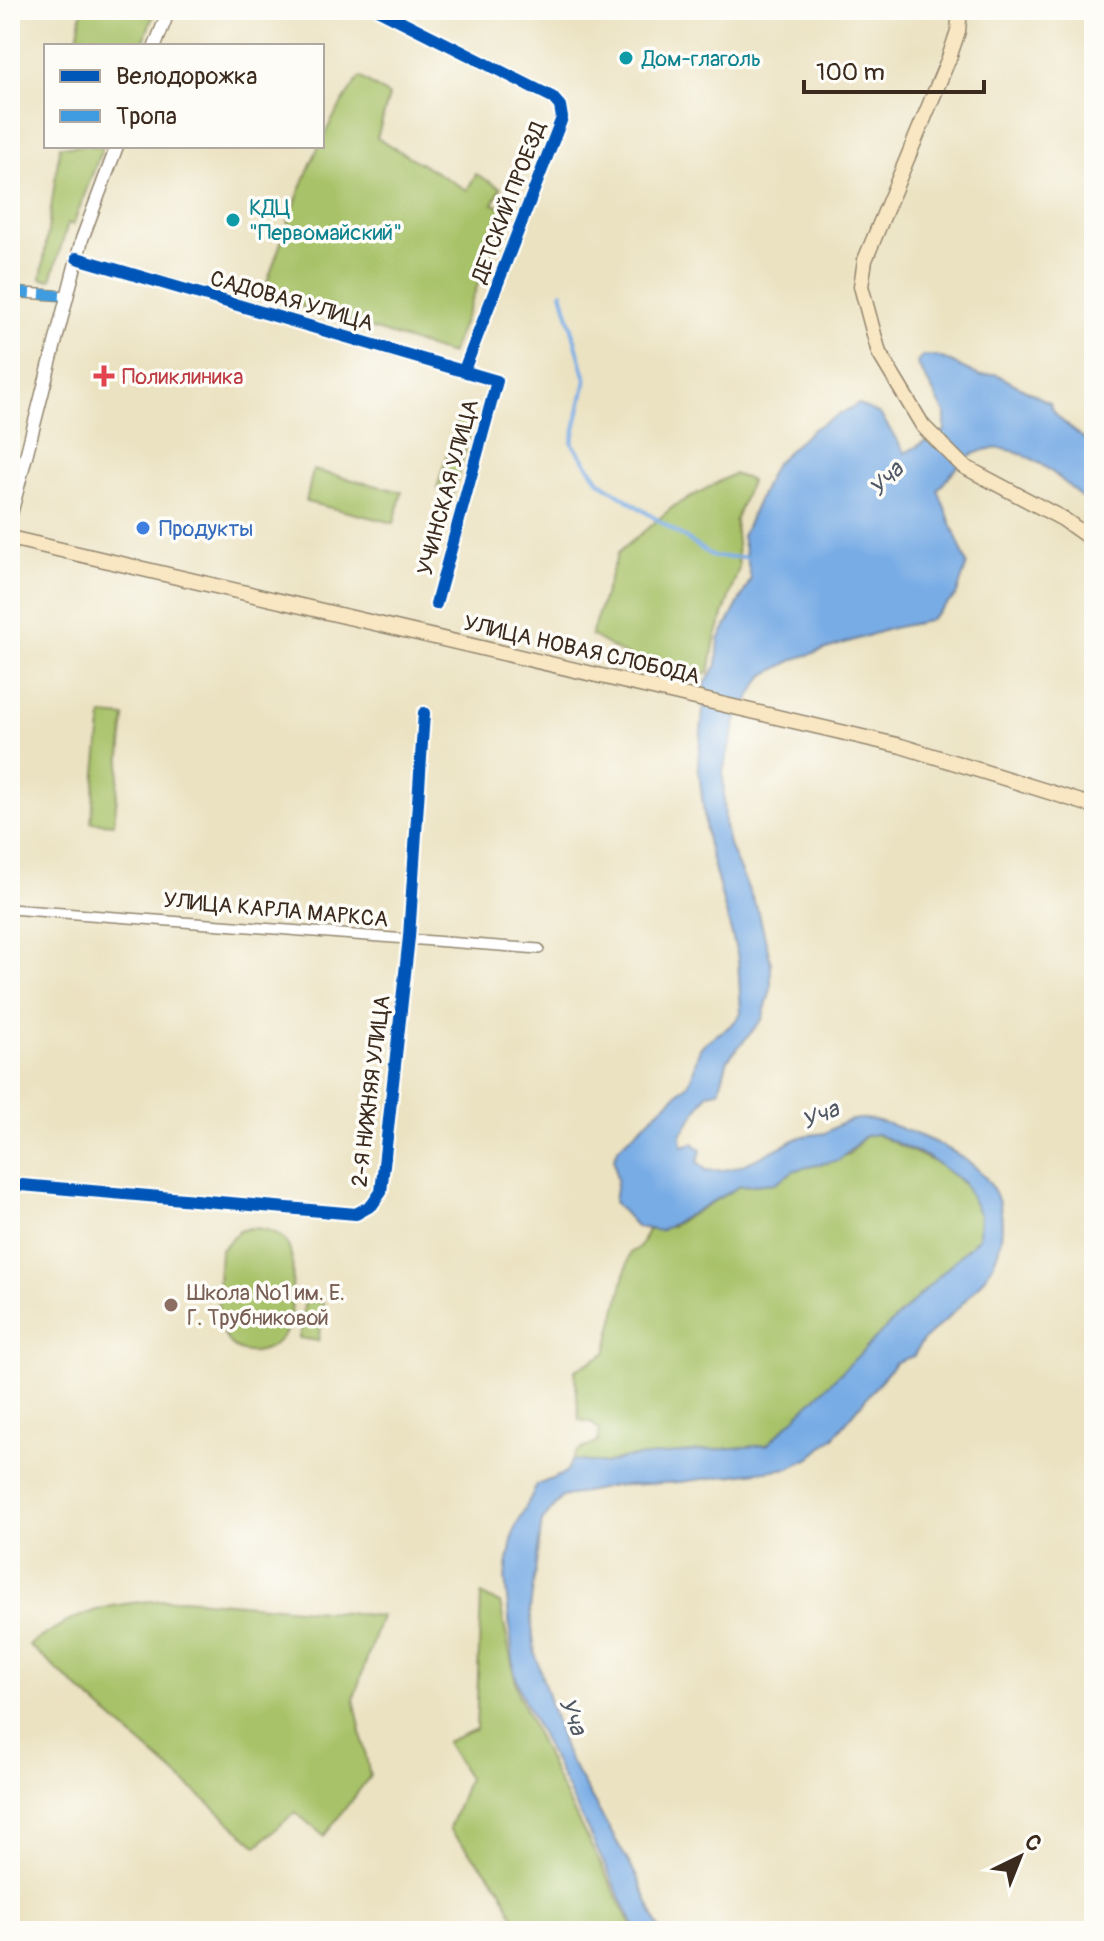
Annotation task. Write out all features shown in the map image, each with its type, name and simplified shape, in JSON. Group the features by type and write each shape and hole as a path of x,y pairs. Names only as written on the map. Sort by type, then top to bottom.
{"main road":[{"path":"960,10 958,31 949,58 865,260 861,286 879,353 923,426 963,466 1063,519 1094,541"},
{"name":"УЛИЦА НОВАЯ СЛОБОДА","path":"10,538 901,746 1094,806"}],"street":[{"path":"156,44 169,10"},
{"name":"ДЕТСКИЙ ПРОЕЗД","path":"379,10 552,97 560,106 562,118 464,370"},
{"path":"10,518 77,258 116,148"},
{"name":"САДОВАЯ УЛИЦА","path":"77,258 497,381"},
{"path":"10,292 67,296"},
{"name":"УЧИНСКАЯ УЛИЦА","path":"436,604 497,381"},
{"name":"2-Я НИЖНЯЯ УЛИЦА","path":"10,1184 356,1214 372,1205 381,1192 409,937 424,713"},
{"name":"УЛИЦА КАРЛА МАРКСА","path":"10,909 539,949"}],"green space":[{"path":"82,10 155,10 143,44 76,44"},
{"path":"360,77 389,96 377,138 467,190 476,174 501,188 493,204 507,209 451,354 263,294 316,153 318,148 324,148 324,136"},
{"path":"60,148 102,148 73,225 68,223 51,280 41,279"},
{"path":"458,419 473,424 453,493 437,489"},
{"path":"313,470 402,492 394,523 306,502"},
{"path":"733,474 751,480 735,521 739,568 715,639 709,673 663,669 633,658 591,635 618,553 674,506"},
{"path":"102,715 125,717 114,824 91,822"},
{"path":"876,1134 947,1168 972,1193 980,1215 979,1237 953,1266 767,1445 626,1458 605,1464 572,1460 578,1451 598,1442 600,1431 591,1422 579,1420 575,1370 606,1353 630,1253 640,1247 648,1230 670,1227 740,1186 775,1183 795,1170 849,1154 865,1136"},
{"path":"265,1229 283,1239 288,1246 292,1266 288,1328 272,1346 255,1352 239,1350 229,1342 222,1330 218,1297 220,1251 239,1231"},
{"path":"305,1300 324,1303 318,1341 299,1338"},
{"path":"481,1595 500,1603 518,1694 557,1780 635,1931 520,1931 500,1886 449,1829 468,1778 446,1742 476,1729"},
{"path":"183,1599 381,1616 354,1698 370,1776 324,1836 295,1812 257,1846 29,1645 68,1622 102,1608"}],"water":[{"name":"Уча","path":"922,356 940,357 980,376 996,374 1050,403 1060,418 1086,441 1094,454 1094,510 1054,473 1021,453 1003,449 986,450 969,457 938,490 967,564 956,596 928,621 892,628 795,659 763,676 737,718 723,771 725,827 730,848 759,913 771,963 771,989 762,1020 728,1059 719,1091 708,1093 681,1135 682,1146 693,1143 701,1150 698,1162 706,1170 718,1171 743,1165 801,1137 825,1133 841,1123 859,1119 882,1122 949,1149 980,1172 992,1187 999,1204 1002,1224 999,1248 991,1267 972,1293 925,1339 914,1356 896,1362 834,1437 810,1458 789,1468 680,1482 613,1486 562,1497 542,1521 530,1609 535,1653 565,1752 637,1877 660,1931 637,1931 521,1694 514,1670 505,1577 514,1530 537,1485 566,1473 572,1460 605,1464 626,1458 767,1445 979,1237 980,1215 964,1183 928,1157 877,1134 865,1136 839,1160 795,1170 775,1183 740,1186 660,1231 637,1227 614,1202 617,1181 614,1158 619,1147 688,1084 701,1047 741,1014 738,958 707,841 698,762 706,682 717,665 719,640 751,579 742,536 775,463 813,429 858,404 880,414 905,453 945,431 945,413 917,363"}],"waterway":[{"path":"562,292 586,380 572,443 600,482 714,557 746,557"}],"marked path":[{"path":"10,292 67,296"}],"cycle path":[{"path":"379,10 552,97 560,106 562,118 464,370"},
{"path":"77,258 497,381 436,604"},
{"path":"10,1184 356,1214 372,1205 381,1192 409,937 424,713"}],"place":[{"name":"Дом-глаголь","path":"626,58"},
{"name":"КДЦ \"Первомайский\"","path":"233,220"},
{"name":"Поликлиника","path":"104,376"},
{"name":"Продукты","path":"143,528"},
{"name":"Школа №1 им. Е. Г. Трубниковой","path":"171,1305"}]}
